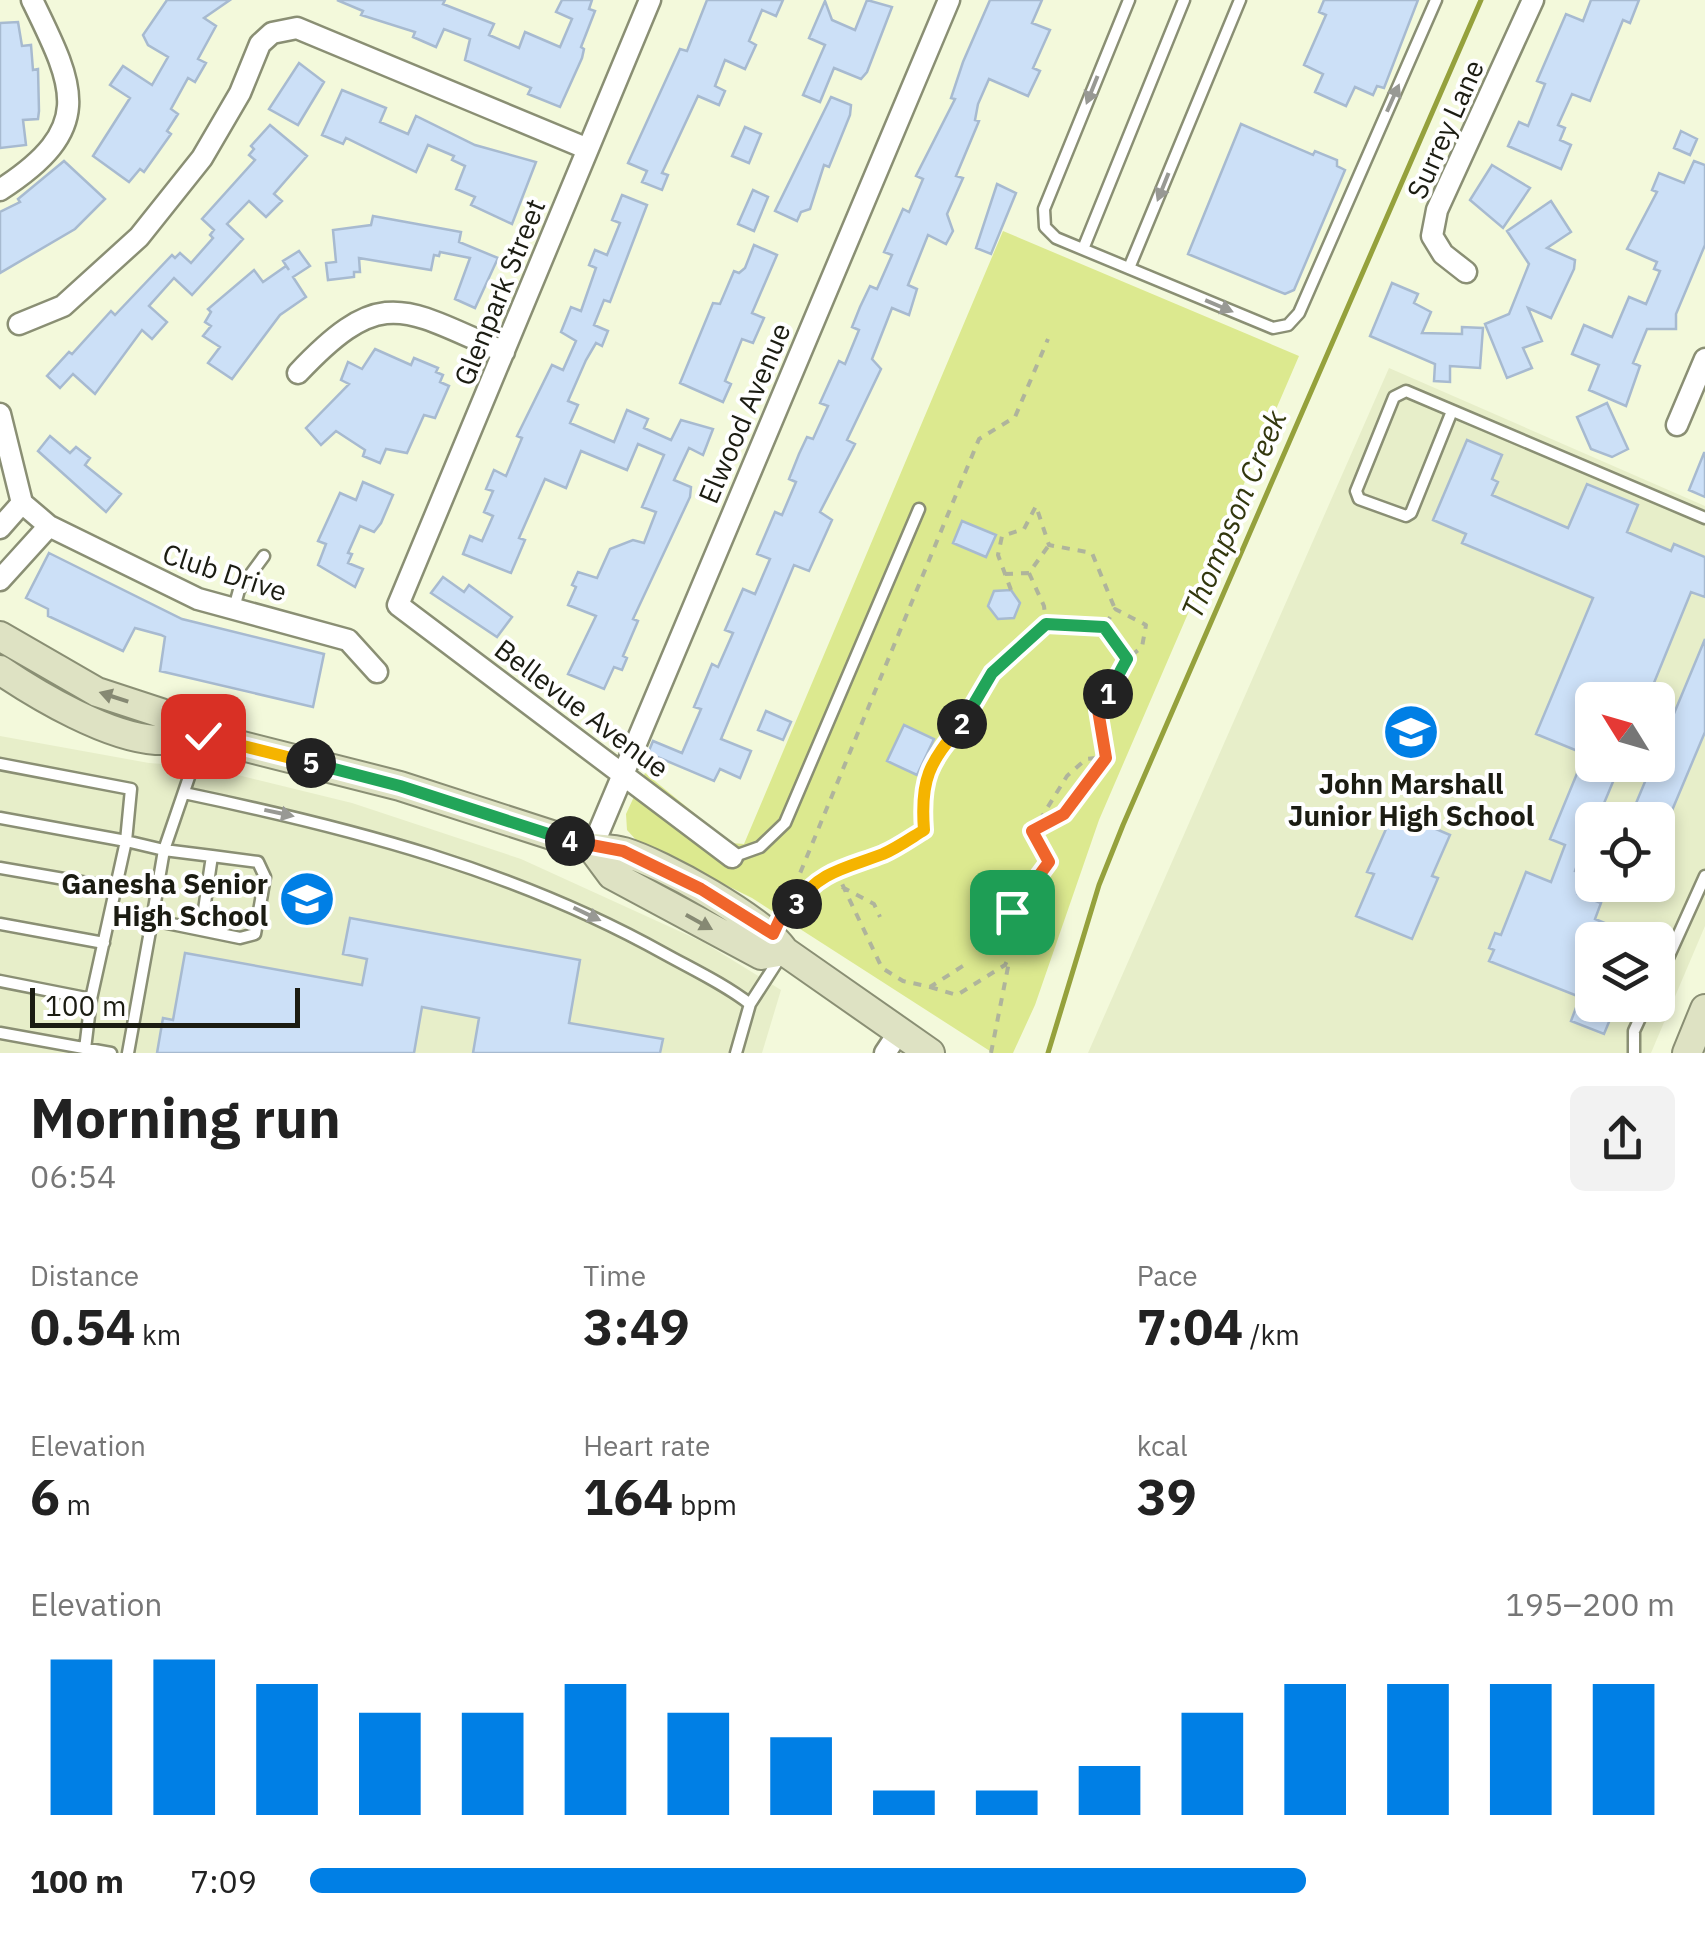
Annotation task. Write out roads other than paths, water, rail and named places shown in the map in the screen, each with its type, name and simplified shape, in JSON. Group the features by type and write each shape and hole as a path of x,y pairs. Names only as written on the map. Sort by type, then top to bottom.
{"main road":[{"path":"0,636 98,692 161,712 203,736 400,786 592,848 623,851 701,889 779,943 892,1042 930,1053"},
{"path":"0,670 76,714 123,731 155,740 203,736"},
{"path":"1687,1053 1705,1009"}],"street":[{"path":"0,190 51,149 67,119 70,90 61,56 32,0"},
{"name":"Glenpark Street","path":"398,605 650,0"},
{"name":"Elwood Avenue","path":"592,848 949,0"},
{"name":"Surrey Lane","path":"1466,272 1443,254 1432,236 1437,210 1532,0"},
{"path":"19,324 63,306 138,237 202,158 240,93 260,44 272,33 297,28 588,149"},
{"path":"298,372 357,319 385,310 416,314 504,352"},
{"path":"1677,425 1705,358"},
{"path":"0,414 22,503 0,528"},
{"name":"Club Drive","path":"22,503 49,526 163,583 348,640 377,672"},
{"path":"0,580 49,526"},
{"name":"Bellevue Avenue","path":"398,605 732,856"}],"lane":[{"path":"1129,0 1044,209 1045,227 1056,238 1273,328 1288,326 1299,313 1436,0"},
{"path":"1083,249 1184,0"},
{"path":"1129,268 1240,0"},
{"path":"1452,411 1412,513 1406,516 1358,499 1356,490 1394,397 1406,391 1705,518"},
{"path":"732,856 760,847 784,823 918,509"},
{"path":"234,608 239,590 264,556"},
{"path":"128,1053 164,850 203,736"},
{"path":"0,764 131,790 126,841 91,999 85,1049"},
{"path":"184,793 314,820 454,860 562,902 643,942 750,1004"},
{"path":"0,818 164,850 258,862 265,876 256,934 240,938 152,920"},
{"path":"200,930 212,856"},
{"path":"0,868 116,888"},
{"path":"1675,942 1705,876"},
{"path":"0,924 104,943"},
{"path":"736,1053 750,1004 779,943"},
{"path":"0,981 91,999"},
{"path":"1634,1053 1638,1022"},
{"path":"0,1034 110,1053"}],"waterway":[{"name":"Thompson Creek","path":"1048,1053 1099,885 1123,825 1481,0"}],"place":[{"name":"John Marshall Junior High School","path":"1411,732"},
{"name":"Ganesha Senior High School","path":"307,899"}]}
